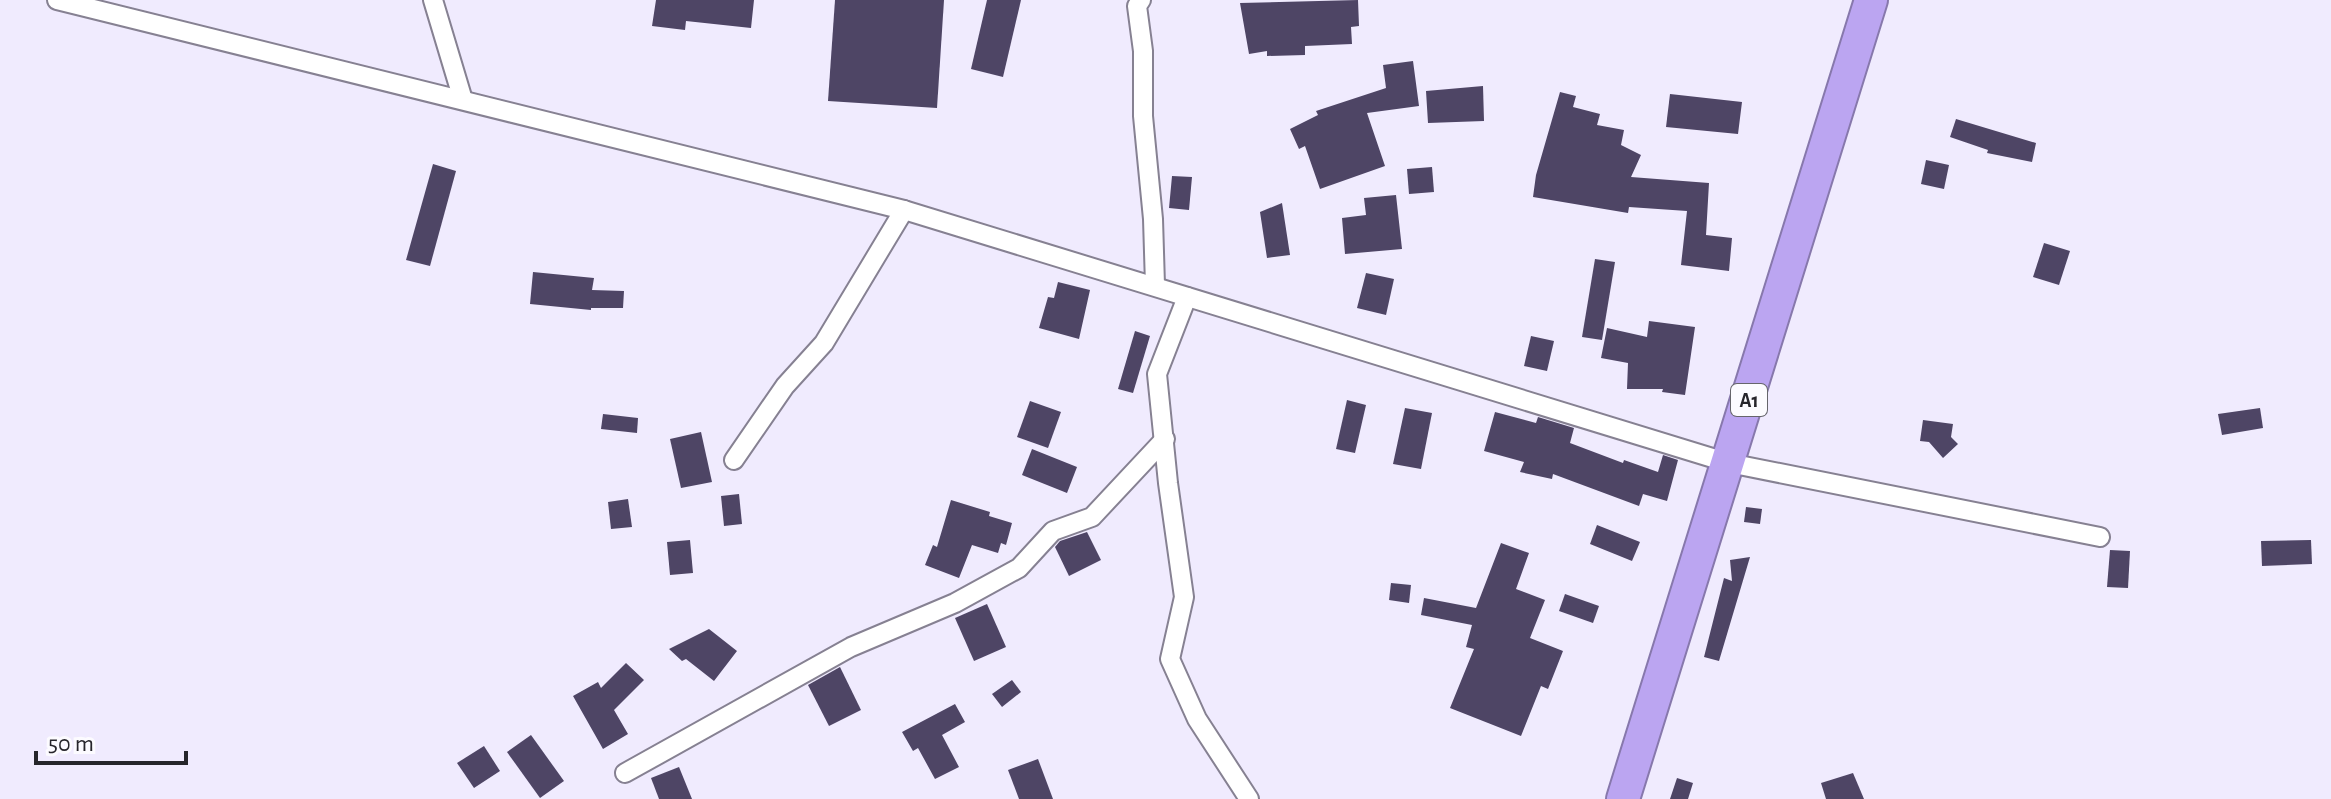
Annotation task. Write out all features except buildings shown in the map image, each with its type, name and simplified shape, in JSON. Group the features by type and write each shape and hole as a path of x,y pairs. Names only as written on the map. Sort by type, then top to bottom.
{"highway":[{"name":"A1","path":"1623,799 1871,0"}],"street":[{"path":"57,0 904,210 1729,463 2100,537"},
{"path":"433,0 463,100"},
{"path":"1141,0 1137,6 1143,51 1143,116 1153,219 1155,285"},
{"path":"734,460 785,386 824,343 904,210"},
{"path":"1187,297 1157,374 1184,597 1170,659 1197,719 1249,799"},
{"path":"625,773 851,647 955,603 1019,568 1053,531 1092,517 1165,439"}]}
